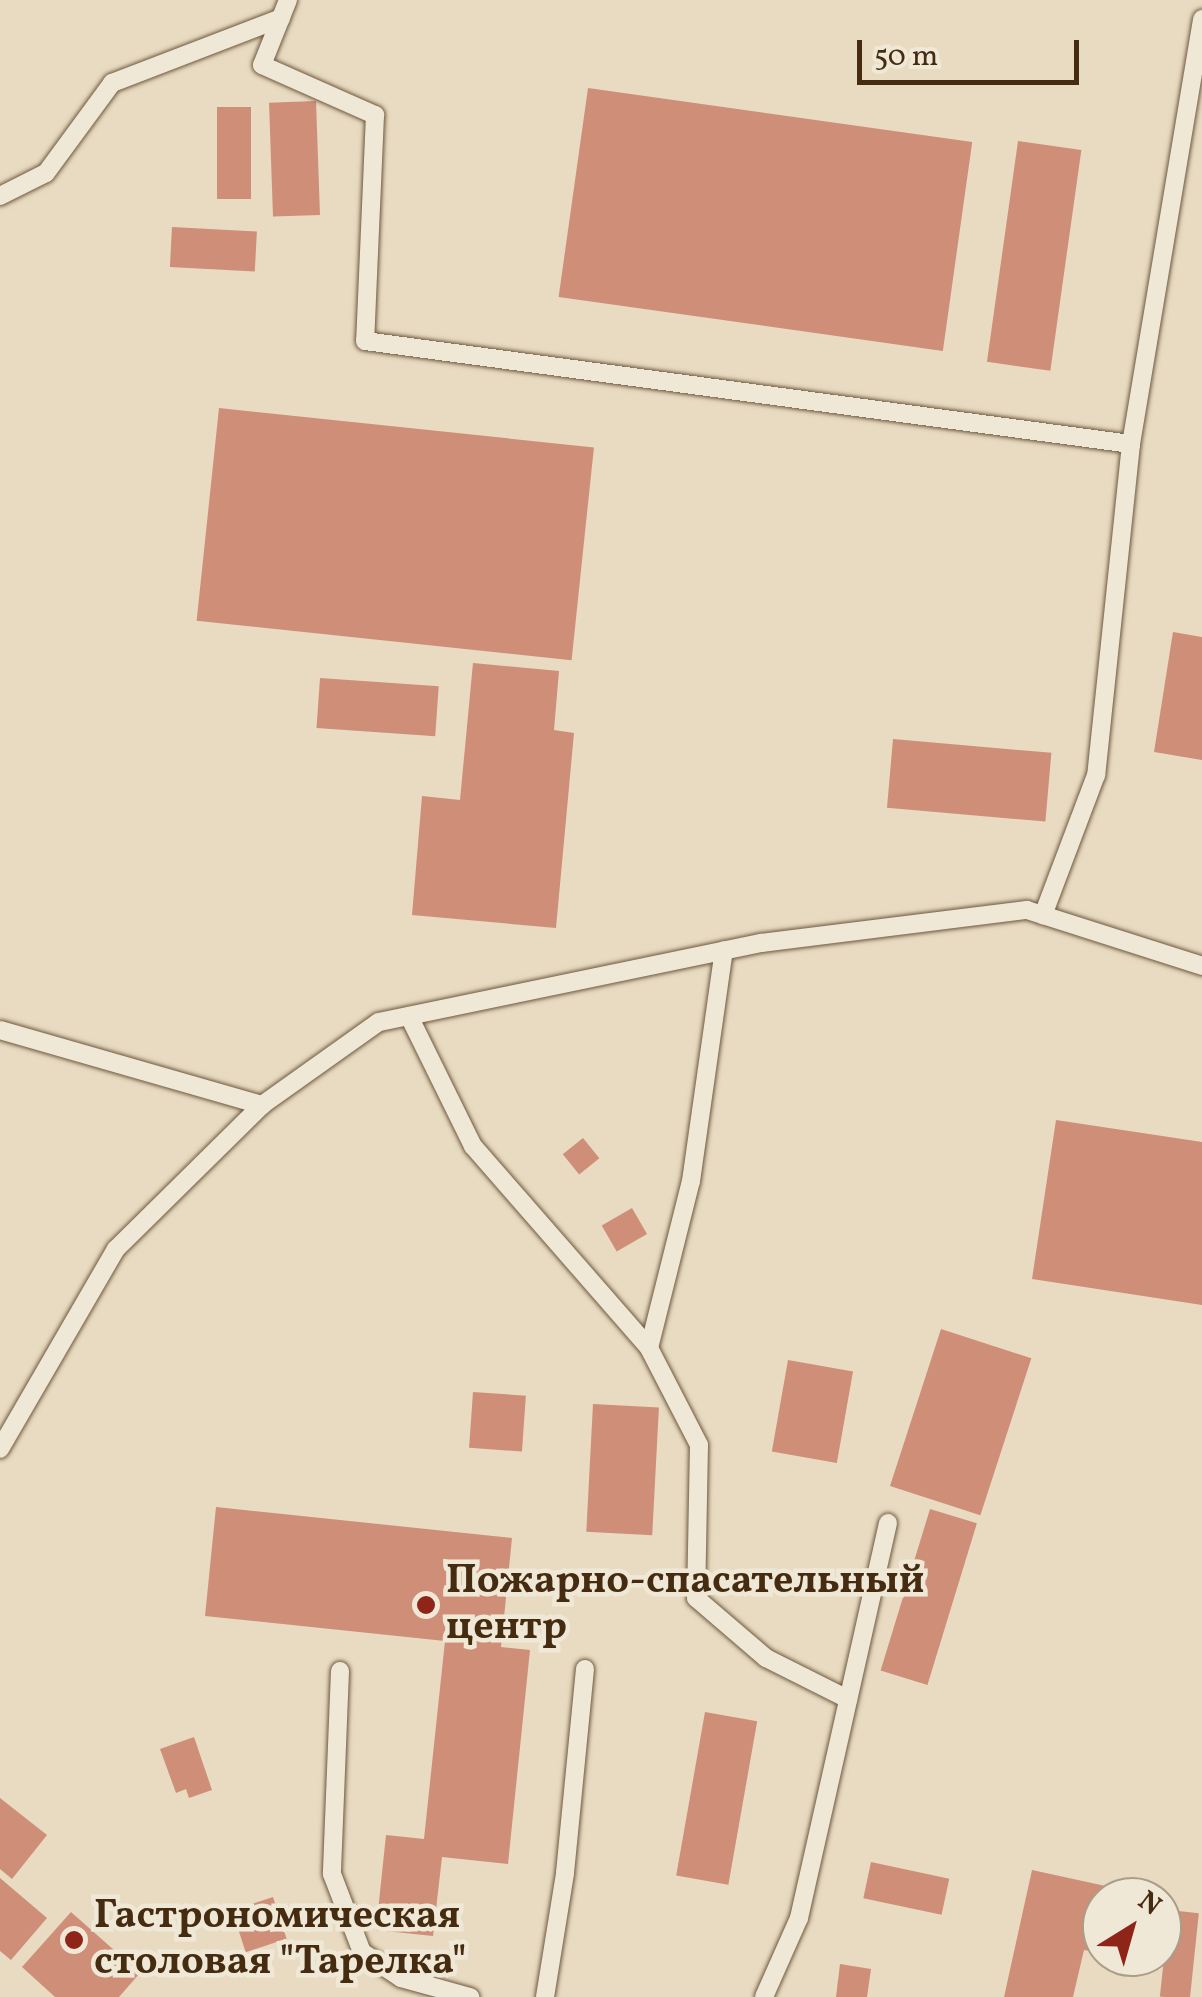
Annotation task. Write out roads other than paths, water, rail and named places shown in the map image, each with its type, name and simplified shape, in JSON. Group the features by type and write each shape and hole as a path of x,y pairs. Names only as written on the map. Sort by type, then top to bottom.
{"lane":[{"path":"288,0 262,64 375,115 365,341 1131,444"},
{"path":"0,196 46,173 112,83 280,18"},
{"path":"1042,915 1096,775 1131,444 1202,19"},
{"path":"0,1449 116,1249 262,1104 379,1022 724,950 1027,910 1202,966"},
{"path":"648,1348 691,1182 724,950"},
{"path":"409,1016 473,1146 648,1348 699,1445 696,1598 766,1658 848,1699"},
{"path":"0,1030 262,1104"},
{"path":"764,1997 799,1918 888,1522"},
{"path":"545,1997 566,1873 585,1669"},
{"path":"340,1671 332,1874 362,1952 401,1978 470,1997"}],"place":[{"name":"Пожарно-спасательный центр","path":"426,1605"},
{"name":"Гастрономическая столовая \"Тарелка\"","path":"74,1940"}]}
